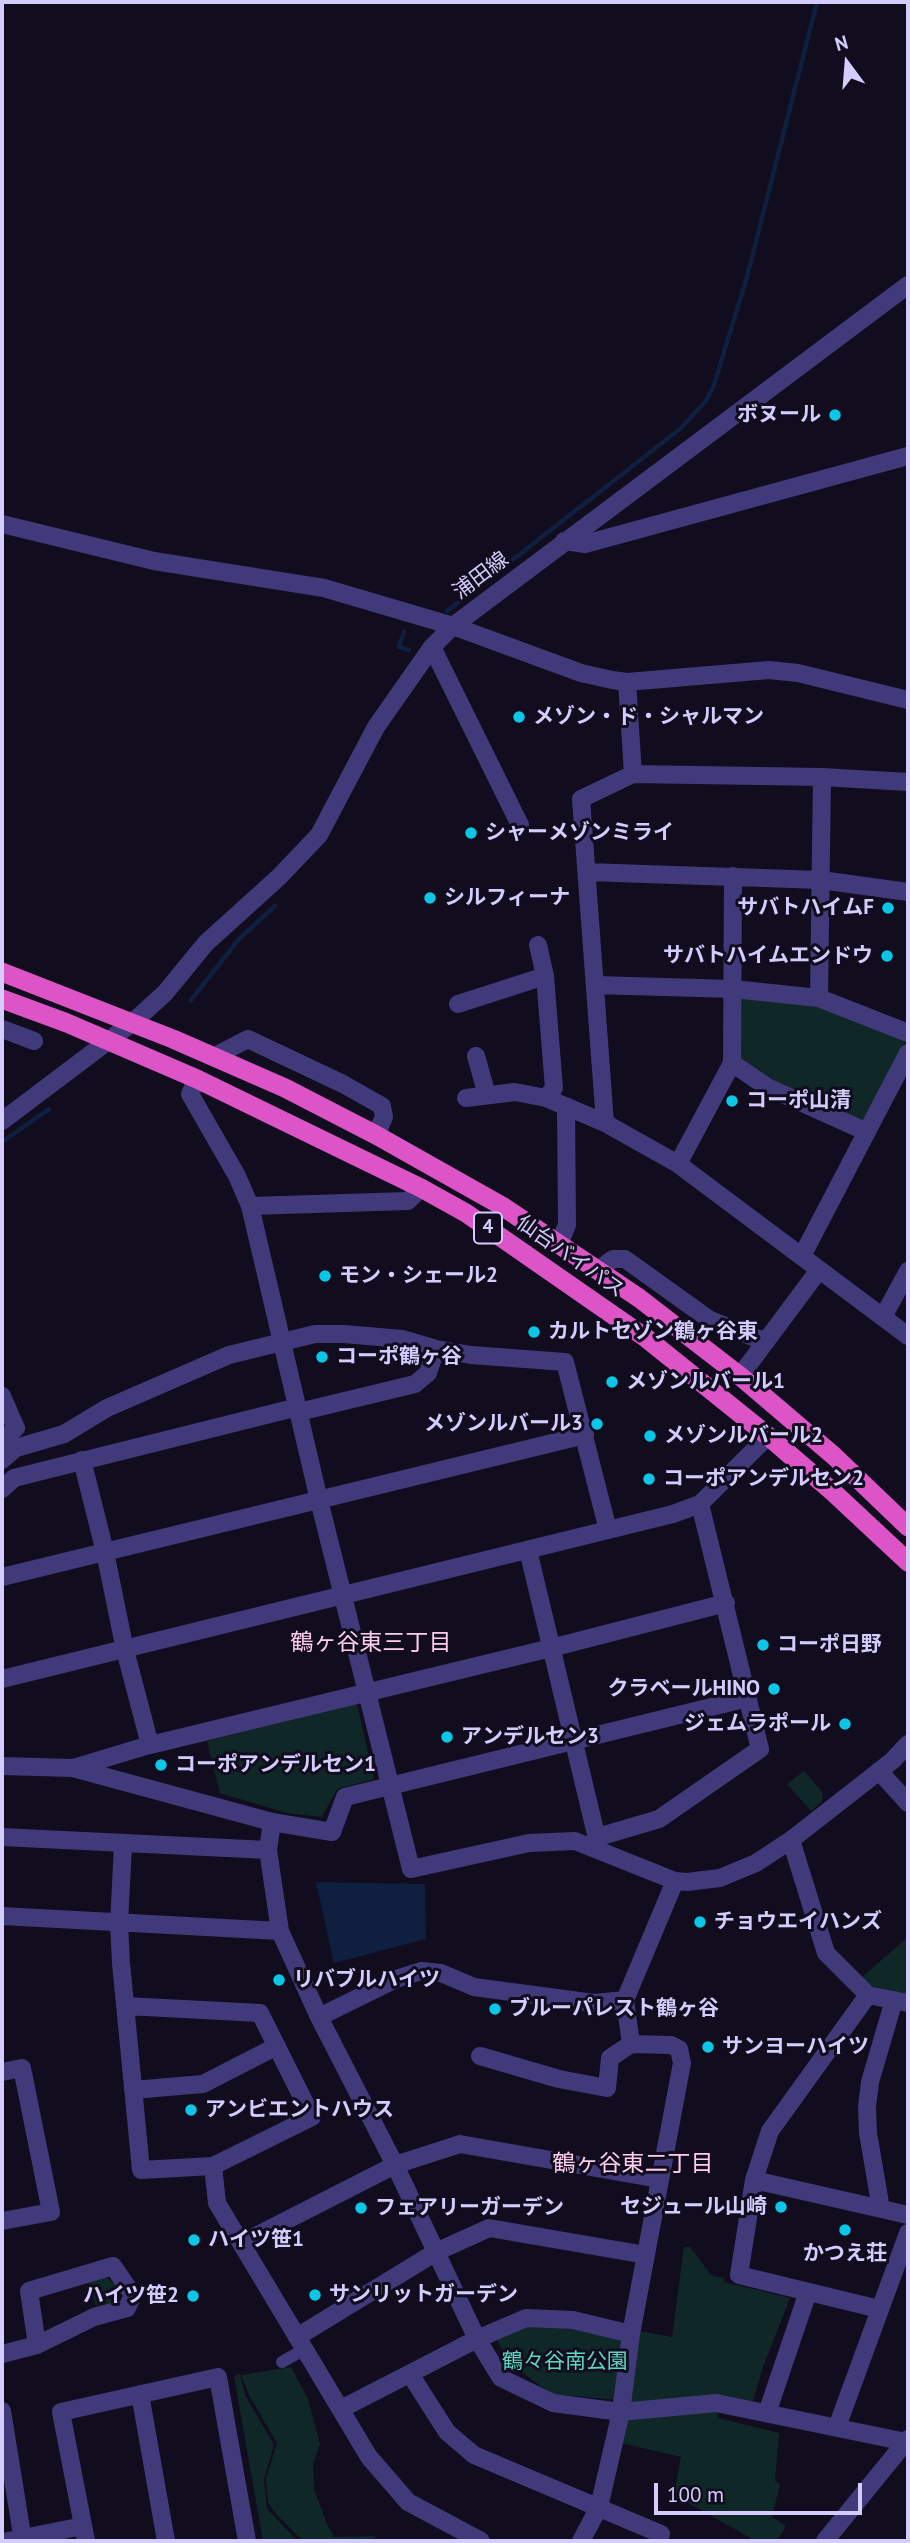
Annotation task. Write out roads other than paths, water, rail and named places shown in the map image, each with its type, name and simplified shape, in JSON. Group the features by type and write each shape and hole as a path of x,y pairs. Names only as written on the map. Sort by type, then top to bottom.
{"highway":[{"name":"仙台バイパス","path":"2,972 132,1023 285,1088 452,1177 639,1298 740,1376 834,1456 908,1527"},
{"name":"仙台バイパス","path":"2,999 197,1079 421,1188 466,1213 646,1338 768,1436 908,1562"}],"street":[{"name":"浦田線","path":"2,524 154,561 324,588 453,626 908,285"},
{"path":"564,541 585,544 908,456"},
{"path":"2,1121 132,1023 165,993 206,943 279,877 319,835 376,727 432,647 453,626 581,673 627,682 769,670 798,673 908,700"},
{"path":"432,647 520,825"},
{"path":"627,682 634,774"},
{"path":"605,1123 581,799 634,774 908,782"},
{"path":"819,998 822,778"},
{"path":"586,872 821,880 908,892"},
{"path":"678,1164 732,1063 733,876"},
{"path":"538,945 545,976 554,1088 546,1098"},
{"path":"467,1004 545,976"},
{"path":"595,985 733,989 819,998 908,1033"},
{"path":"2,1029 34,1041"},
{"path":"213,1057 248,1039 343,1084 382,1106 384,1117 376,1135"},
{"path":"802,1256 908,1053"},
{"path":"476,1056 487,1095"},
{"path":"732,1063 767,1087 867,1132"},
{"path":"197,1079 190,1094 237,1176 250,1206 319,1500 411,1869 529,1843 575,1841 599,1844 675,1881 720,1878 756,1863 791,1840 879,1771 908,1744"},
{"path":"466,1098 515,1092 546,1098 605,1123 678,1164 908,1336"},
{"path":"559,1244 568,1225 566,1106"},
{"path":"250,1206 408,1202 421,1188"},
{"path":"598,1270 613,1259 625,1259 709,1320 766,1342"},
{"path":"740,1376 820,1270"},
{"path":"883,1317 908,1271"},
{"path":"2,1460 16,1448 64,1434 107,1408 229,1355 315,1334 402,1339 471,1356 565,1362 608,1530"},
{"path":"2,1489 14,1478 82,1460 415,1384 428,1373 436,1349"},
{"path":"2,1396 16,1428 2,1440"},
{"path":"2,1577 584,1435"},
{"path":"2,1679 673,1514 699,1504 768,1436"},
{"path":"82,1460 149,1745"},
{"path":"599,1844 659,1819 760,1749 726,1603 699,1504"},
{"path":"528,1550 599,1844"},
{"path":"73,1768 149,1745 726,1603"},
{"path":"2,1766 73,1768 272,1822 332,1832 345,1797 748,1698"},
{"path":"879,1771 908,1803"},
{"path":"272,1822 268,1850 280,1931 318,2017 395,2165 477,2339 501,2378 553,2403 621,2412 716,2403 907,2440 825,2541"},
{"path":"2,1837 268,1850"},
{"path":"791,1840 826,1953 869,1995 901,2002 870,2082 867,2107 868,2133 881,2209"},
{"path":"123,1845 119,1924 133,2090 141,2170 213,2166 312,2118 260,2013 126,2006"},
{"path":"631,2044 625,2000 675,1881"},
{"path":"2,1916 280,1931"},
{"path":"318,2017 396,1979 421,1971 441,1973 474,1987 594,2003 625,2000"},
{"path":"869,1995 770,2131 754,2180 739,2275 879,2309"},
{"path":"480,2056 559,2079 607,2088 610,2058 631,2044 671,2045 678,2049 682,2063 631,2334 621,2412 599,2507 581,2541"},
{"path":"133,2090 203,2084 277,2046"},
{"path":"2,2072 22,2068 51,2211 2,2221"},
{"path":"242,2244 395,2165 460,2144 659,2179"},
{"path":"213,2166 217,2203 369,2457 408,2502 481,2541"},
{"path":"754,2180 908,2215"},
{"path":"282,2362 301,2343 436,2252 489,2228 646,2255"},
{"path":"837,2427 908,2232"},
{"path":"2,2354 37,2345 93,2317 127,2308 133,2295 113,2266 29,2291 37,2345"},
{"path":"767,2413 808,2292"},
{"path":"341,2409 477,2339 526,2318 573,2320 631,2334"},
{"path":"410,2374 447,2432 474,2455 661,2534 658,2541"},
{"path":"2,2411 9,2506 18,2540 85,2533 61,2412 218,2377 247,2541"},
{"path":"141,2394 166,2541"}],"water":[{"path":"316,1882 425,1884 426,1939 334,1963"}],"waterway":[{"path":"447,611 680,429 705,402 713,388 747,277 817,2"},
{"path":"404,632 399,647 409,650"},
{"path":"191,1000 239,939 275,906"},
{"path":"2,1142 49,1109"}],"place":[{"name":"ボヌール","path":"835,415"},
{"name":"メゾン・ド・シャルマン","path":"519,717"},
{"name":"シャーメゾンミライ","path":"471,833"},
{"name":"シルフィーナ","path":"430,898"},
{"name":"サバトハイムF","path":"888,908"},
{"name":"サバトハイムエンドウ","path":"887,956"},
{"name":"コーポ山清","path":"732,1101"},
{"name":"モン・シェール2","path":"325,1276"},
{"name":"カルトセゾン鶴ヶ谷東","path":"534,1332"},
{"name":"コーポ鶴ヶ谷","path":"322,1357"},
{"name":"メゾンルバール1","path":"612,1382"},
{"name":"メゾンルバール3","path":"597,1424"},
{"name":"メゾンルバール2","path":"650,1436"},
{"name":"コーポアンデルセン2","path":"649,1479"},
{"name":"コーポ日野","path":"763,1645"},
{"name":"クラベールHINO","path":"774,1689"},
{"name":"ジェムラポール","path":"845,1724"},
{"name":"アンデルセン3","path":"447,1737"},
{"name":"コーポアンデルセン1","path":"161,1765"},
{"name":"チョウエイハンズ","path":"700,1922"},
{"name":"リバブルハイツ","path":"279,1980"},
{"name":"ブルーパレスト鶴ヶ谷","path":"495,2009"},
{"name":"サンヨーハイツ","path":"708,2047"},
{"name":"アンビエントハウス","path":"191,2110"},
{"name":"セジュール山崎","path":"781,2207"},
{"name":"フェアリーガーデン","path":"361,2208"},
{"name":"かつえ荘","path":"845,2230"},
{"name":"ハイツ笹1","path":"194,2240"},
{"name":"サンリットガーデン","path":"315,2295"},
{"name":"ハイツ笹2","path":"193,2296"}],"district":[{"name":"鶴ヶ谷東三丁目","path":"371,1643"},
{"name":"鶴ヶ谷東二丁目","path":"633,2164"}],"park label":[{"name":"鶴々谷南公園","path":"565,2362"}]}
